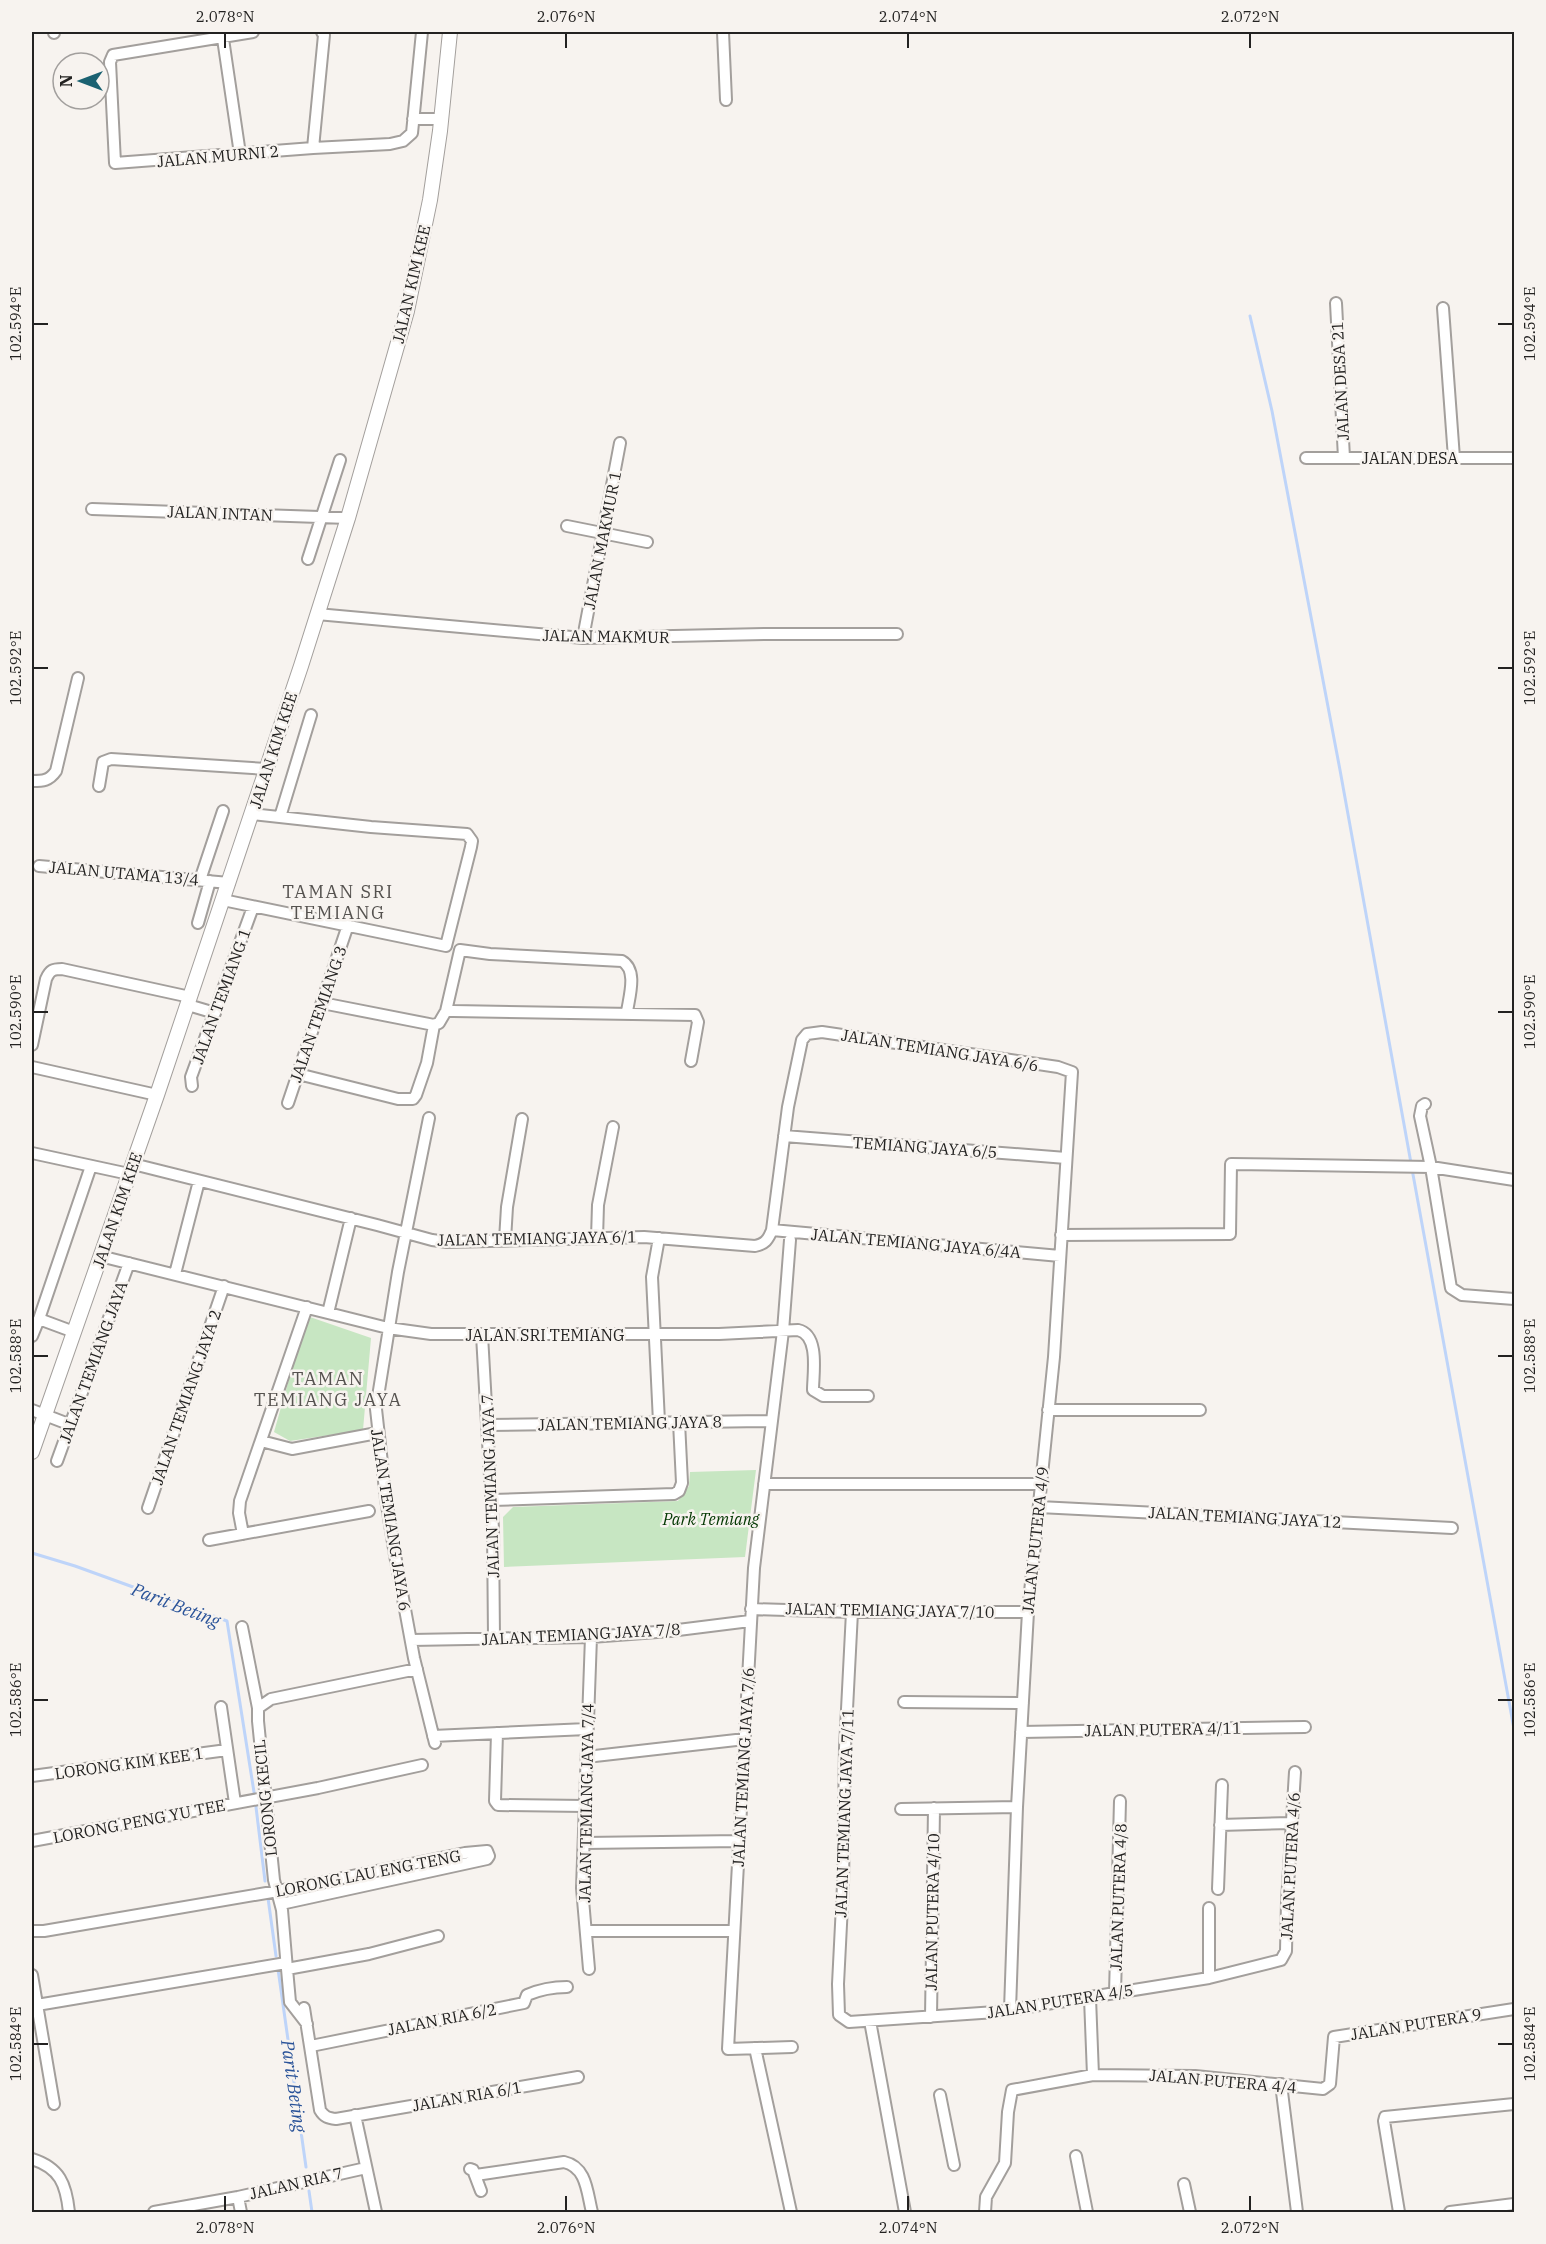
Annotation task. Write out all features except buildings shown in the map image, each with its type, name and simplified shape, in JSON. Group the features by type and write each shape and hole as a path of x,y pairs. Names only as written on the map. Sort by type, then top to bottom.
{"street":[{"path":"240,154 222,34 253,32"},
{"path":"313,148 324,35 322,32"},
{"path":"422,32 418,119 440,119"},
{"name":"JALAN KIM KEE","path":"32,1452 38,1412 74,1332 158,1095 348,518 408,311 440,131 450,32"},
{"path":"723,32 726,100"},
{"name":"JALAN MURNI 2","path":"222,34 112,55 110,62 115,163 390,144 403,141 412,134 418,119"},
{"name":"JALAN DESA 21","path":"1336,303 1344,458"},
{"path":"1443,308 1454,458"},
{"name":"JALAN MAKMUR 1","path":"583,638 620,443"},
{"name":"JALAN DESA","path":"1306,458 1515,458"},
{"path":"308,559 340,460"},
{"name":"JALAN INTAN","path":"92,509 348,518"},
{"path":"567,526 647,542"},
{"name":"JALAN MAKMUR","path":"317,614 461,629 583,638 897,634"},
{"path":"32,781 50,779 56,771 78,678"},
{"path":"280,817 311,715"},
{"path":"99,786 102,764 108,759 266,769"},
{"path":"205,881 224,811"},
{"path":"224,900 446,946 471,848 471,836 463,833 371,827 252,814"},
{"name":"JALAN UTAMA 13/4","path":"39,866 229,883"},
{"name":"JALAN UTAMA 13/4","path":"198,923 205,881"},
{"name":"JALAN TEMIANG 1","path":"192,1086 192,1077 253,907"},
{"name":"JALAN TEMIANG 3","path":"288,1103 348,926"},
{"path":"322,1003 434,1025 440,1023 446,1011 460,950 490,954 622,961 629,965 631,972 627,1012"},
{"path":"32,1045 46,979 49,972 54,969 62,969 189,1001 215,1013"},
{"path":"446,1011 627,1012 695,1015 698,1022 691,1061"},
{"path":"298,1074 398,1099 413,1099 427,1063 434,1025"},
{"name":"JALAN TEMIANG JAYA 6/6","path":"784,1136 802,1040 807,1034 822,1032 1072,1072"},
{"path":"32,1067 158,1095"},
{"name":"JALAN PUTERA 4/9","path":"1010,2010 1017,1807 1028,1612 1054,1357 1072,1072"},
{"path":"1425,1104 1422,1106 1420,1116 1431,1167 1449,1283 1454,1292 1462,1294 1515,1299"},
{"name":"JALAN TEMIANG JAYA 6","path":"429,1118 405,1233 377,1393 377,1433 387,1509 411,1640 434,1740 497,1733"},
{"path":"505,1240 507,1207 522,1119"},
{"path":"597,1238 598,1205 613,1127"},
{"path":"770,1235 784,1136"},
{"name":"TEMIANG JAYA 6/5","path":"784,1136 1066,1158"},
{"name":"JALAN TEMIANG JAYA 6/1","path":"32,1152 91,1167 131,1169 199,1181 447,1242 659,1238 755,1246 763,1244 770,1235"},
{"path":"1061,1235 1230,1234 1231,1164 1431,1167 1515,1180"},
{"path":"32,1336 91,1167"},
{"path":"175,1274 199,1181"},
{"path":"328,1313 351,1218"},
{"name":"JALAN TEMIANG JAYA 6/4A","path":"770,1235 1060,1256"},
{"path":"659,1238 652,1276 659,1422"},
{"name":"JALAN TEMIANG JAYA 7/6","path":"790,1240 783,1331 755,1555 728,2049 792,2047"},
{"name":"JALAN SRI TEMIANG","path":"100,1256 388,1328 431,1334 655,1334 803,1331 811,1341 813,1390 823,1396 868,1396"},
{"name":"JALAN TEMIANG JAYA","path":"57,1461 129,1263"},
{"name":"JALAN TEMIANG JAYA 2","path":"148,1508 224,1286"},
{"path":"243,1534 239,1513 240,1501 307,1307"},
{"path":"39,1319 74,1332"},
{"name":"JALAN TEMIANG JAYA 7","path":"483,1335 492,1500 494,1638"},
{"path":"1048,1410 1200,1410"},
{"path":"38,1412 71,1425"},
{"name":"JALAN TEMIANG JAYA 8","path":"488,1425 772,1421"},
{"path":"492,1500 674,1494 679,1491 682,1483 679,1422"},
{"path":"261,1441 292,1449 377,1433"},
{"path":"764,1484 1041,1484"},
{"name":"JALAN TEMIANG JAYA 12","path":"1038,1507 1452,1528"},
{"path":"209,1540 369,1511"},
{"name":"JALAN TEMIANG JAYA 7/10","path":"751,1609 852,1612 1028,1612"},
{"name":"JALAN TEMIANG JAYA 7/11","path":"839,2014 845,1748 852,1612"},
{"name":"JALAN TEMIANG JAYA 7/8","path":"411,1640 591,1636 670,1631 750,1621"},
{"name":"LORONG KECIL","path":"242,1627 258,1708 256,1799 274,1880 270,1892 281,1904 280,1965 290,2002 307,2024"},
{"name":"JALAN TEMIANG JAYA 7/4","path":"589,1969 582,1888 591,1636"},
{"path":"258,1708 271,1699 417,1669"},
{"path":"904,1702 1023,1703"},
{"path":"221,1707 235,1803"},
{"name":"JALAN PUTERA 4/11","path":"1021,1732 1305,1727"},
{"path":"585,1806 498,1805 495,1801 497,1733 587,1729"},
{"path":"586,1757 745,1739"},
{"name":"LORONG KIM KEE 1","path":"32,1776 227,1750"},
{"name":"LORONG PENG YU TEE","path":"32,1841 318,1788 422,1766"},
{"name":"JALAN PUTERA 4/6","path":"1281,1960 1286,1951 1295,1772"},
{"path":"1218,1889 1221,1785"},
{"name":"JALAN PUTERA 4/8","path":"1115,1993 1120,1801"},
{"path":"902,1809 1017,1807"},
{"name":"JALAN PUTERA 4/10","path":"931,2017 934,1808"},
{"path":"1221,1825 1291,1823"},
{"path":"584,1843 740,1841"},
{"name":"LORONG LAU ENG TENG","path":"32,1931 44,1932 270,1892 465,1853 489,1852 487,1859 281,1904"},
{"path":"1209,1908 1209,1978"},
{"path":"586,1931 734,1932"},
{"path":"37,2005 280,1965 369,1954 438,1936"},
{"name":"JALAN PUTERA 4/5","path":"839,2014 849,2022 1010,2010 1209,1978 1281,1960"},
{"path":"32,1975 54,2104"},
{"name":"JALAN RIA 6/2","path":"311,2046 524,2003 527,1995 536,1991 552,1987 567,1987"},
{"path":"1090,1998 1093,2075"},
{"path":"304,2008 311,2046"},
{"name":"JALAN PUTERA 9","path":"1327,2087 1330,2084 1334,2037 1515,2009"},
{"path":"870,2021 905,2212"},
{"name":"JALAN RIA 6/1","path":"311,2046 320,2110 327,2118 578,2077"},
{"path":"754,2048 791,2212"},
{"name":"JALAN PUTERA 4/4","path":"985,2212 986,2197 1005,2163 1008,2112 1012,2090 1093,2075 1195,2076 1320,2090 1327,2087"},
{"path":"1281,2085 1297,2212"},
{"path":"940,2095 954,2165"},
{"path":"1399,2212 1385,2117 1515,2104"},
{"path":"355,2115 376,2212"},
{"path":"1076,2156 1087,2212"},
{"path":"32,2159 45,2163 56,2171 63,2184 69,2212"},
{"path":"481,2191 473,2172 564,2162 579,2169 583,2176 591,2212"},
{"name":"JALAN RIA 7","path":"154,2212 238,2197 366,2168"},
{"path":"1184,2184 1190,2212"},
{"path":"238,2197 241,2212"},
{"path":"1450,2212 1515,2204"}],"green space":[{"path":"307,1316 371,1338 363,1430 290,1441 274,1432"},
{"name":"Park Temiang","path":"756,1470 745,1557 504,1567 503,1517 513,1507 678,1501 689,1486 690,1472"}],"waterway":[{"path":"1250,316 1272,411 1411,1163"},
{"path":"1412,1169 1514,1729"},
{"name":"Parit Beting","path":"32,1553 75,1566 227,1621 254,1792"},
{"name":"Parit Beting","path":"256,1807 265,1881"},
{"name":"Parit Beting","path":"268,1898 276,1956"},
{"name":"Parit Beting","path":"278,1969 306,2167"},
{"name":"Parit Beting","path":"309,2191 312,2212"}],"district":[{"name":"TAMAN SRI TEMIANG","path":"338,901"},
{"name":"TAMAN TEMIANG JAYA","path":"328,1388"}]}
